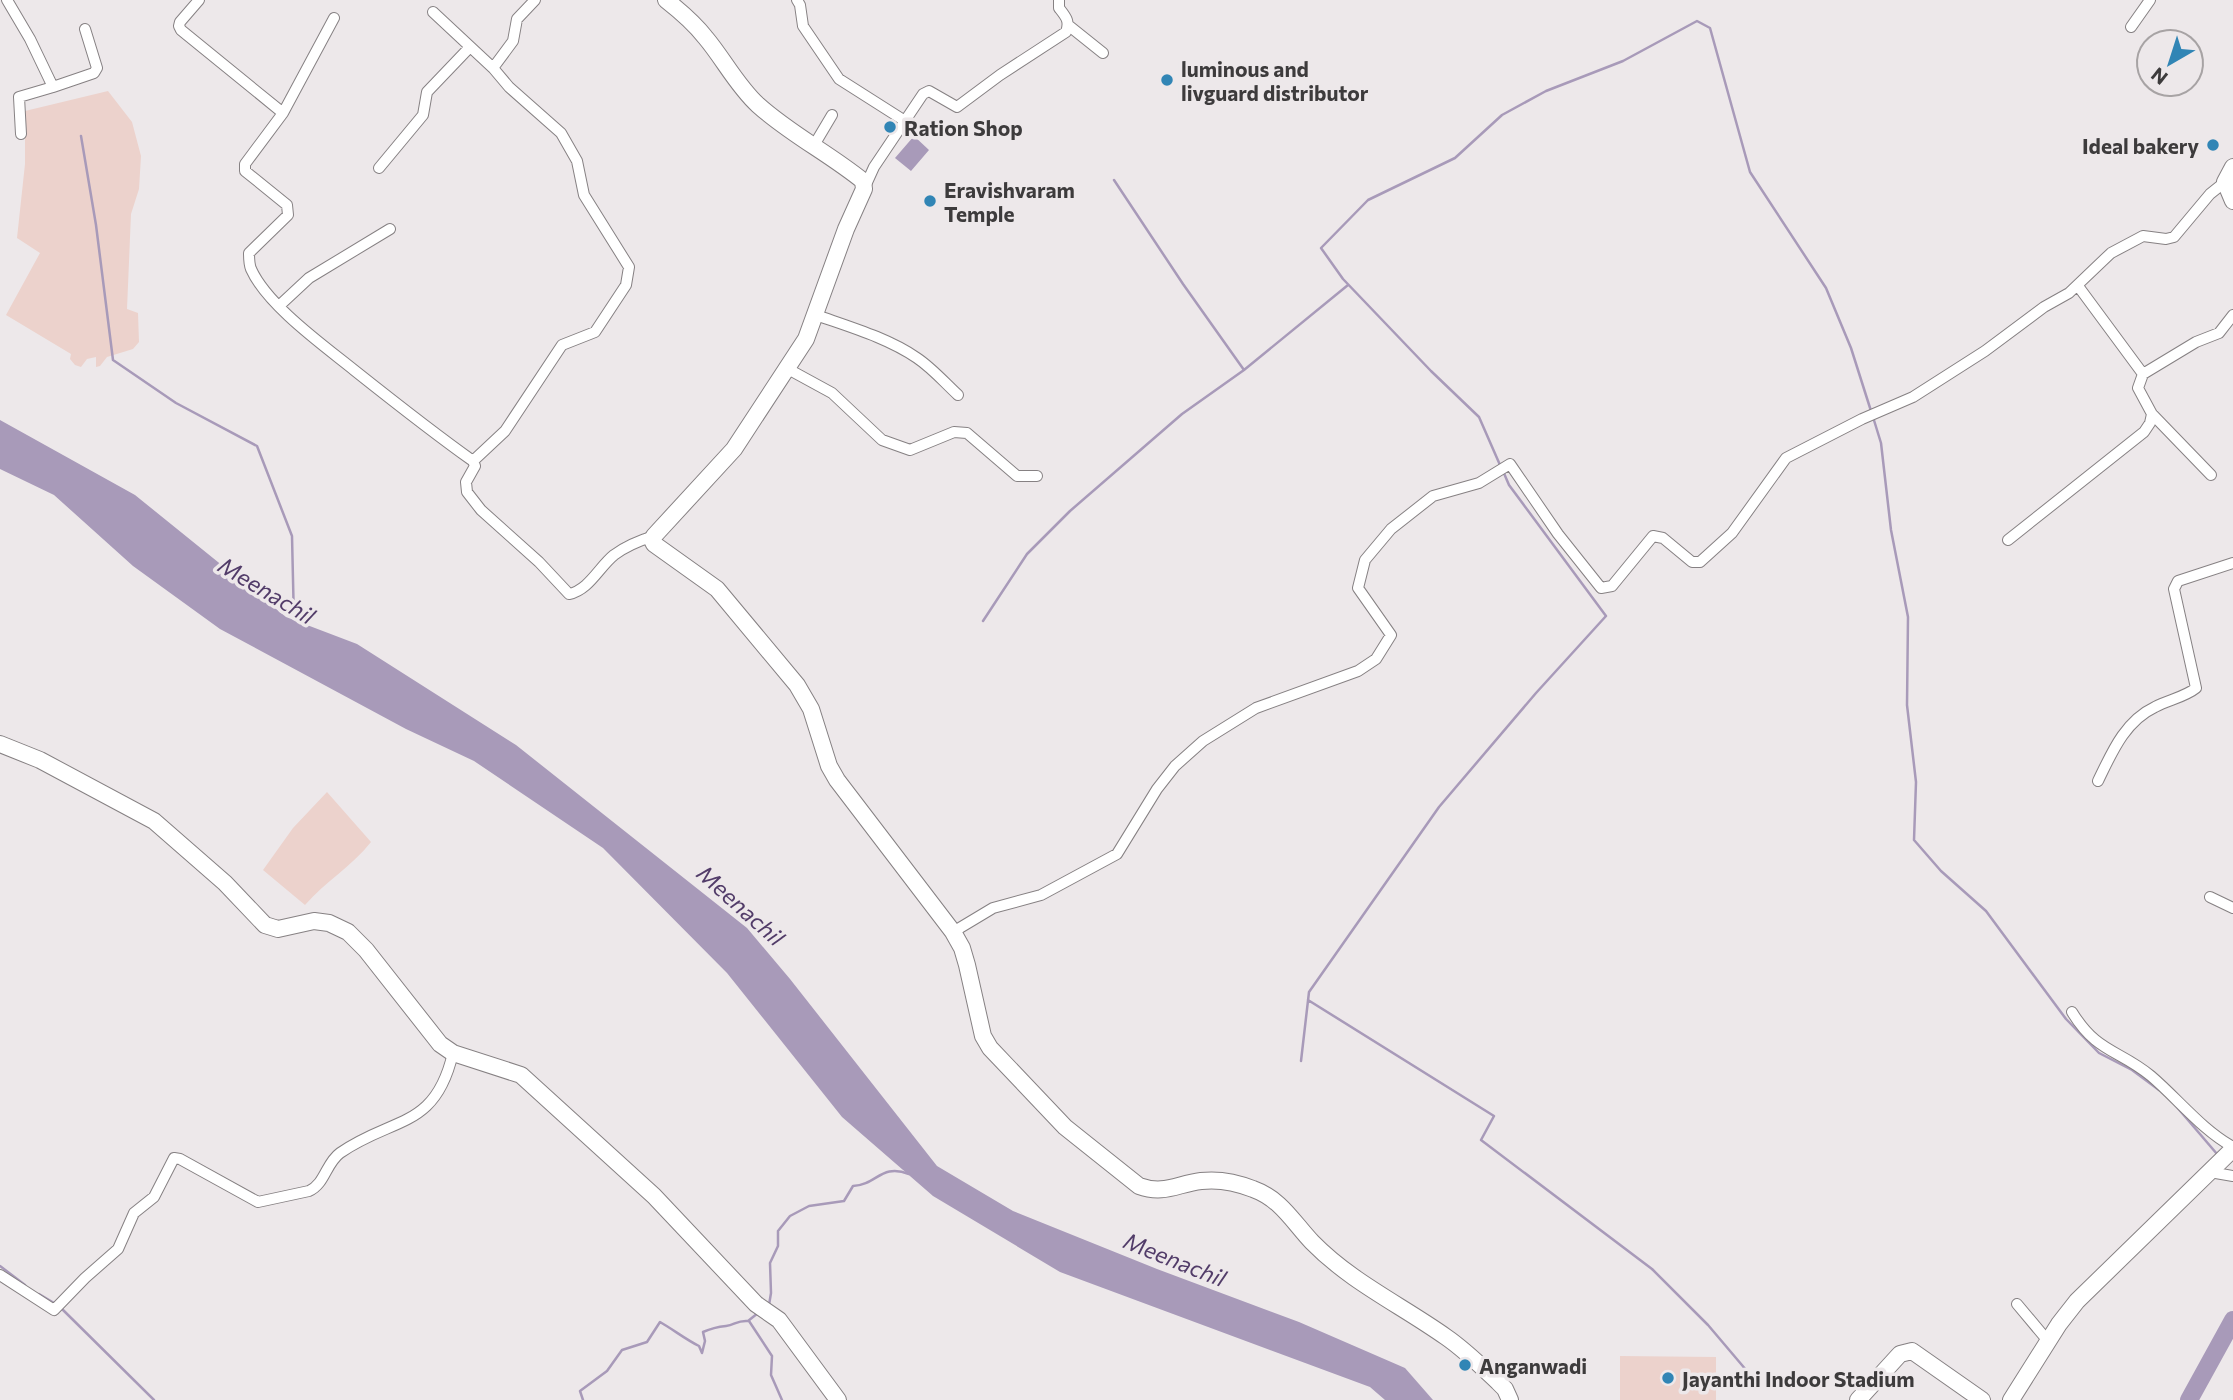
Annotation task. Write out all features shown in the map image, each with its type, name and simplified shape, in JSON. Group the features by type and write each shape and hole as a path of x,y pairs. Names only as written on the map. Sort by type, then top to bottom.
{"main road":[{"path":"666,0 706,37 758,105 863,181 864,188 846,229 806,339 734,449 654,536 654,544 717,589 797,685 811,709 837,780 953,932 962,948 983,1036 990,1048 1065,1127 1139,1186 1153,1191 1202,1181 1222,1181 1256,1190 1276,1201 1311,1241 1343,1269 1374,1292 1447,1337 1499,1382 1510,1400"},
{"path":"2233,167 2225,183 2233,201"},
{"path":"0,744 40,760 154,821 225,883 265,925 278,929 314,921 329,923 348,932 366,950 440,1044 453,1053 521,1075 654,1196 756,1304 779,1320 838,1400"},
{"path":"2011,1400 2077,1301 2232,1149"},
{"path":"1858,1400 1900,1354 1906,1351 1912,1351 1982,1400"}],"street":[{"path":"7,0 30,39 53,87"},
{"path":"199,0 178,26 283,113"},
{"path":"493,68 513,41 517,19 535,0"},
{"path":"797,0 803,26 839,79 905,121"},
{"path":"864,188 874,167 923,94 929,91 957,107 1066,32 1068,25 1059,8 1059,0"},
{"path":"2131,27 2150,0"},
{"path":"433,12 493,68 509,87 561,133 577,161 584,195 629,267 626,285 595,332 562,345 505,431 472,461"},
{"path":"334,18 283,113 245,164 245,172 287,205 288,215 249,253 250,267 261,286 317,341 472,461 475,466 466,482 467,492 481,510 539,562 569,594 578,592 614,555 654,536"},
{"path":"1068,25 1103,52"},
{"path":"21,134 19,97 94,73 97,68 85,29"},
{"path":"379,168 423,116 427,92 470,47"},
{"path":"813,147 832,115"},
{"path":"953,932 993,908 1041,895 1117,854 1157,789 1175,766 1203,741 1256,708 1358,671 1376,659 1391,635 1358,588 1366,560 1391,529 1433,496 1479,483 1510,464 1597,585 1605,589 1612,586 1653,536 1663,538 1692,562 1700,562 1732,533 1783,461 1863,419 1913,397 1944,378 2078,286 2111,253 2143,236 2166,239 2174,237 2210,194 2225,183"},
{"path":"280,305 309,278 390,229"},
{"path":"2078,286 2143,374"},
{"path":"816,315 872,335 906,352 926,365 958,395"},
{"path":"2211,475 2152,414 2137,388 2143,374 2196,342 2219,333 2233,315"},
{"path":"788,369 832,393 882,440 910,450 954,432 967,433 1017,476 1037,476"},
{"path":"2008,540 2144,432 2150,424 2152,414"},
{"path":"2098,781 2121,736 2133,723 2155,707 2196,688 2175,584 2233,563"},
{"path":"2210,897 2233,908"},
{"path":"2072,1012 2083,1030 2094,1041 2149,1074 2232,1149"},
{"path":"0,1275 54,1310 118,1249 134,1213 154,1197 174,1158 258,1202 310,1191 316,1188 337,1155 361,1140 399,1125 425,1107 438,1094 448,1074 453,1053"},
{"path":"2214,1168 2233,1176"},
{"path":"2017,1304 2048,1341"}],"shaded area":[{"path":"108,91 132,122 141,156 139,189 131,214 127,309 138,313 139,342 133,349 107,357 100,366 96,367 96,357 87,359 81,367 70,359 71,354 6,315 40,253 17,238 25,164 25,111"},
{"path":"914,136 929,150 911,171 895,158"},
{"path":"0,420 135,495 286,617 357,644 516,745 747,928 937,1166 1013,1211 1299,1322 1405,1368 1433,1400 1385,1400 1370,1387 1060,1272 933,1196 842,1117 727,973 603,848 474,761 406,729 220,629 133,566 54,495 0,469"},
{"path":"327,792 371,842 305,905 263,870 293,828"},
{"name":"Jayanthi Indoor Stadium","path":"1620,1356 1716,1357 1716,1400 1620,1400"}],"waterway":[{"path":"1500,465 1479,417 1343,279 1321,248 1368,200 1455,158 1502,115 1546,91 1623,61 1697,21 1710,28 1750,172 1826,288 1851,348 1871,411"},
{"name":"Meenachil","path":"81,136 96,225 113,360 176,403 257,446 292,536 294,623"},
{"path":"1114,180 1244,370"},
{"path":"983,621 1027,554 1070,511 1182,414 1244,370 1348,285"},
{"path":"1873,417 1881,443 1891,530 1908,617 1907,705 1916,782 1914,840 1941,871 1986,911 2066,1019 2099,1053 2132,1070 2159,1090"},
{"path":"1301,1061 1309,992 1439,807 1606,616 1509,485 1503,471"},
{"path":"1308,1000 1494,1116 1481,1140 1652,1269 1708,1325 1758,1384"},
{"path":"2176,1106 2217,1154"},
{"path":"769,1305 770,1263 778,1246 778,1231 790,1216 809,1206 844,1201 853,1186 885,1173 900,1171 909,1174"},
{"path":"0,1266 25,1285"},
{"path":"39,1294 54,1303"},
{"path":"60,1307 154,1400"},
{"path":"583,1400 580,1391 607,1371 622,1350 647,1342 660,1322 699,1346 702,1353 705,1341 703,1332 748,1321 758,1313"},
{"path":"2189,1400 2233,1320"},
{"path":"749,1321 772,1356 771,1375 782,1400"}],"place":[{"name":"luminous and livguard distributor","path":"1167,80"},
{"name":"Ration Shop","path":"890,127"},
{"name":"Ideal bakery","path":"2213,145"},
{"name":"Eravishvaram Temple","path":"930,201"},
{"name":"Anganwadi","path":"1465,1365"},
{"name":"Jayanthi Indoor Stadium","path":"1668,1378"}]}
